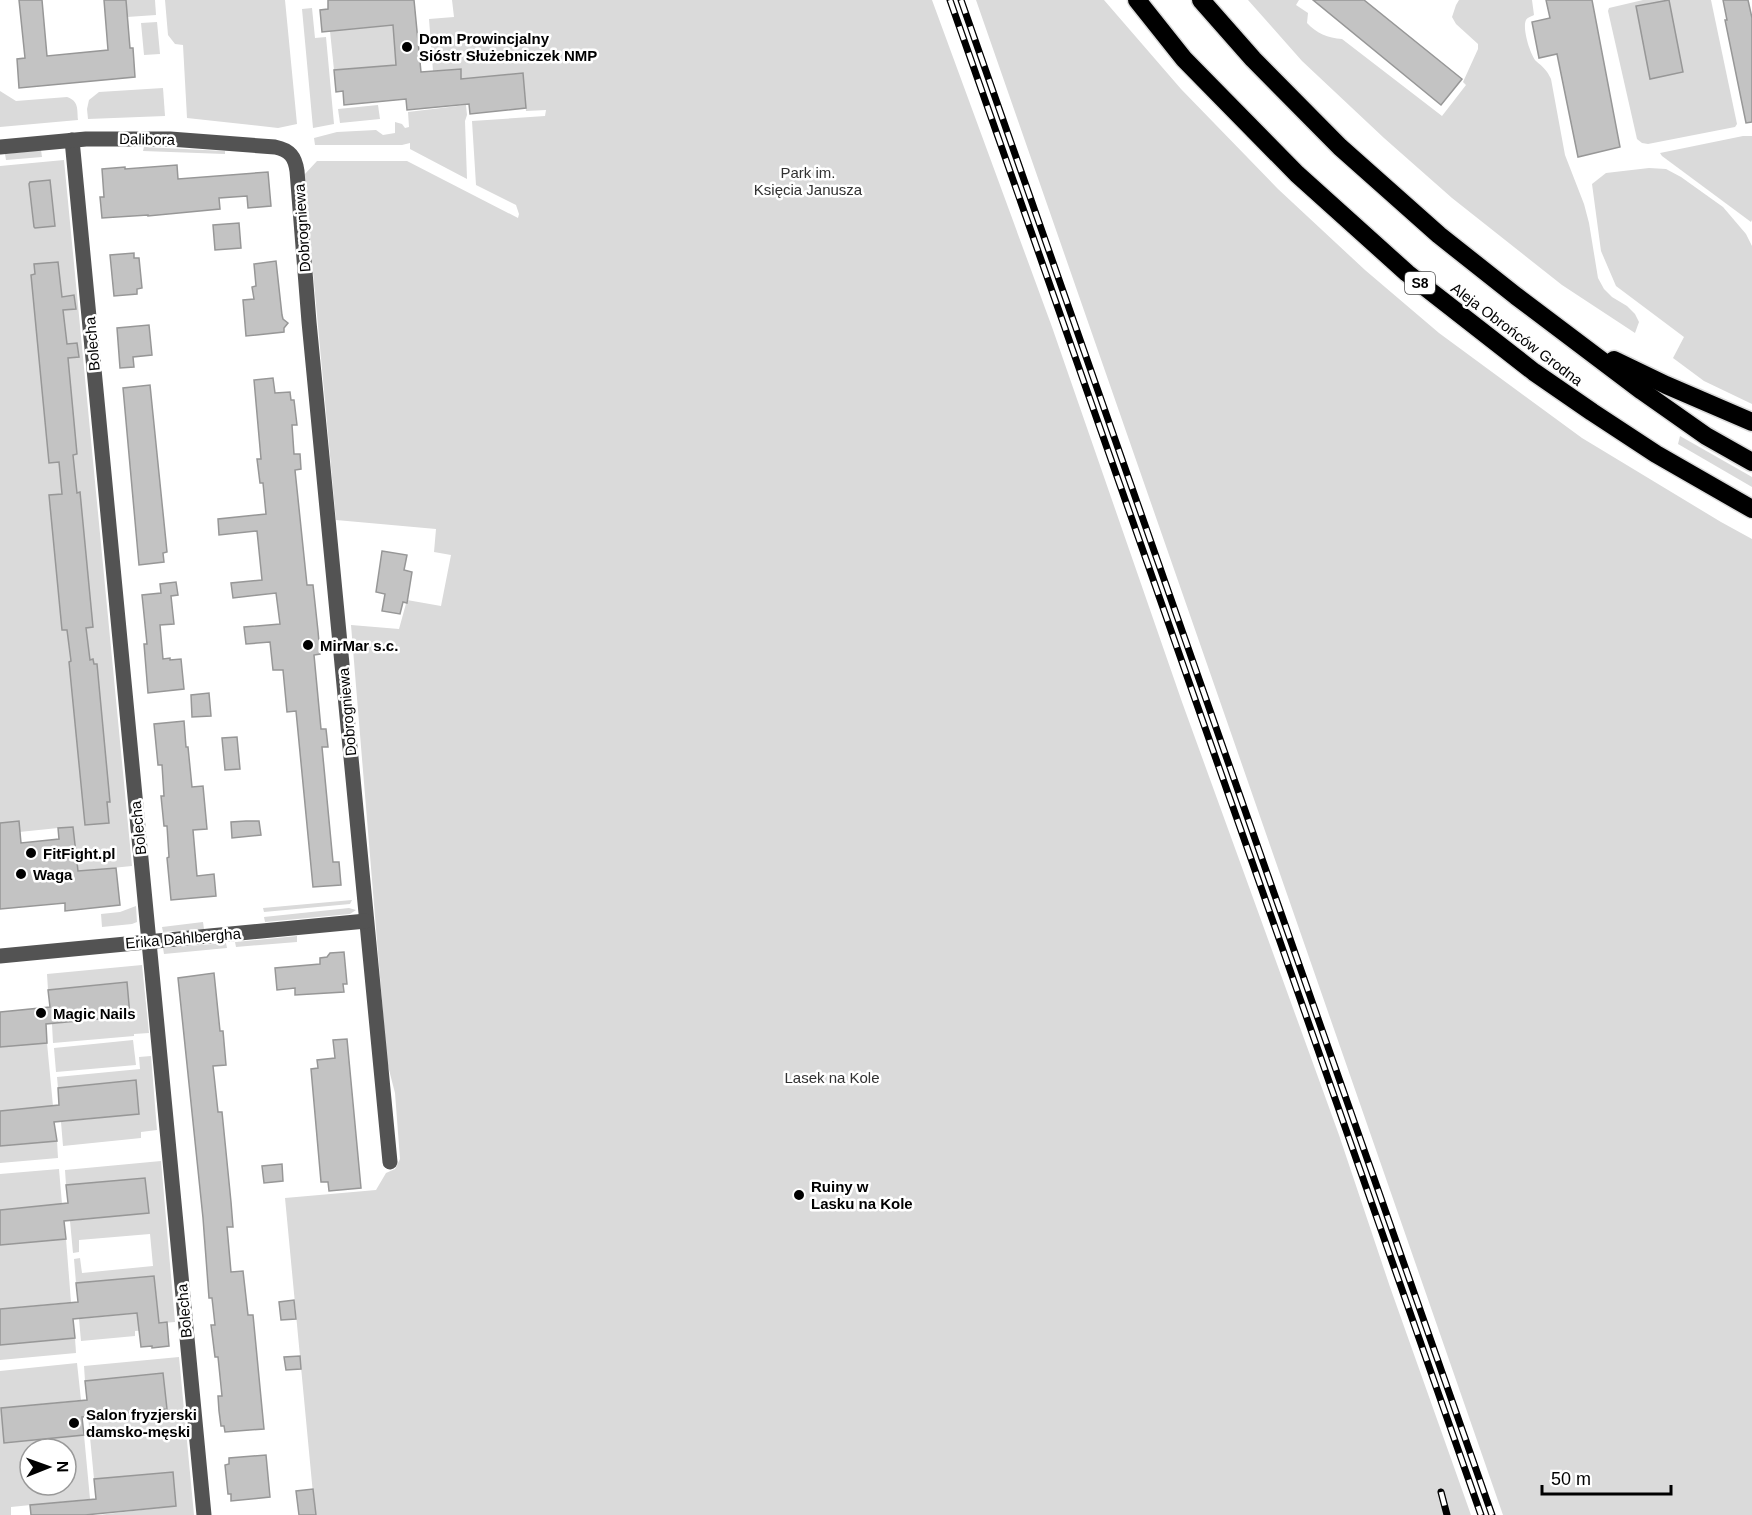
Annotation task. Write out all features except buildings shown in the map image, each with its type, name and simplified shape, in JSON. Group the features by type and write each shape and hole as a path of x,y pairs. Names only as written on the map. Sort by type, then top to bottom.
{"highway":[{"name":"Aleja Obrońców Grodna","path":"1137,0 1184,59 1297,174 1407,273 1534,372 1583,406 1656,454 1752,509"},
{"name":"Aleja Obrońców Grodna","path":"1201,0 1253,59 1348,154 1439,235 1642,391 1706,436 1752,462"},
{"path":"1578,342 1752,424"}],"street":[{"name":"Dalibora","path":"0,147 72,140 170,139 275,147 292,155"},
{"name":"Bolecha","path":"72,140 204,1515"},
{"name":"Dobrogniewa","path":"292,155 297,171 309,322 390,1162"},
{"name":"Erika Dahlbergha","path":"0,956 366,921"}],"green space":[{"path":"126,0 155,0 156,15 127,17"},
{"path":"165,0 285,0 297,124 278,128 187,118 183,45 175,44 168,35"},
{"name":"Lasek na Kole","path":"452,0 932,0 1052,327 1182,702 1339,1135 1471,1515 315,1515 285,1198 376,1190 386,1173 395,1169 400,1159 395,1093 387,1062 351,625 399,629 407,600 441,606 451,555 434,552 436,529 336,520 304,175 317,161 407,161 518,218 516,205 476,185 472,121 545,116 546,110 526,111 523,73 461,79 460,69 433,71 429,19 454,17"},
{"path":"976,0 1104,0 1181,89 1278,189 1365,270 1439,333 1582,438 1752,539 1752,1515 1503,1515"},
{"path":"1248,0 1299,0 1296,5 1308,13 1307,23 1314,30 1342,39 1442,116 1466,85 1463,82 1478,49 1478,44 1456,24 1452,17 1459,0 1532,0 1534,15 1526,20 1525,24 1527,41 1534,58 1551,79 1565,155 1589,223 1598,278 1612,297 1635,314 1639,322 1635,333 1562,285 1452,198 1302,61"},
{"path":"1643,0 1711,0 1737,124 1735,127 1648,144 1637,139 1608,11 1609,8"},
{"path":"312,8 315,38 326,37 334,124 313,128 302,9"},
{"path":"157,22 160,54 144,55 141,23"},
{"path":"393,25 396,65 334,70 330,31"},
{"path":"163,88 165,116 88,119 89,100 99,92"},
{"path":"0,91 16,101 67,97 75,103 78,120 0,127"},
{"path":"378,105 380,119 340,123 338,109"},
{"path":"466,105 467,179 410,149 410,143 402,145 315,145 314,138 337,132 376,130 383,135 395,133 395,122 402,124 405,128 409,127 408,112"},
{"path":"1752,136 1751,222 1660,153"},
{"path":"144,147 225,151 225,154 143,151"},
{"path":"41,150 42,157 6,160 5,154"},
{"path":"64,160 132,866 62,873 58,828 0,834 0,166"},
{"path":"1649,168 1666,169 1723,207 1746,234 1752,246 1752,404 1704,381 1673,358 1684,337 1616,286 1601,251 1592,184 1606,173"},
{"path":"1680,436 1752,477 1752,487 1678,444"},
{"path":"352,900 350,904 264,912 263,908"},
{"path":"136,906 137,922 102,927 101,914 120,912"},
{"path":"349,908 356,910 350,914 265,922 264,917"},
{"path":"203,922 204,929 163,932 162,927"},
{"path":"297,936 297,942 236,947 235,942"},
{"path":"226,943 227,948 164,954 163,948"},
{"path":"142,965 149,1033 53,1043 52,1024 130,1016 127,982 48,990 47,974"},
{"path":"133,1040 136,1065 56,1072 54,1048"},
{"path":"47,1043 53,1106 0,1111 0,1047"},
{"path":"151,1056 157,1130 141,1132 141,1138 63,1146 61,1122 139,1114 136,1081 58,1088 57,1077 140,1069 139,1057"},
{"path":"57,1141 58,1158 0,1163 0,1146"},
{"path":"161,1161 175,1322 150,1324 150,1330 135,1331 135,1336 81,1341 79,1319 158,1311 154,1276 76,1283 74,1259 80,1258 82,1273 153,1266 150,1234 79,1240 79,1252 73,1253 70,1221 148,1213 145,1178 66,1185 65,1170"},
{"path":"59,1169 62,1204 0,1210 0,1174"},
{"path":"66,1239 71,1302 0,1309 0,1245"},
{"path":"75,1338 76,1353 0,1360 0,1345"},
{"path":"179,1357 194,1515 98,1515 176,1506 172,1472 94,1479 88,1416 167,1409 163,1374 85,1381 84,1366"},
{"path":"77,1363 81,1400 1,1408 4,1442 18,1441 18,1497 78,1497 78,1437 61,1437 84,1435 90,1499 11,1507 11,1515 0,1515 0,1371"}],"railway":[{"path":"950,0 1481,1515"},
{"path":"961,0 1492,1515"},
{"path":"1441,1492 1447,1515"}],"place":[{"name":"Dom Prowincjalny Sióstr Służebniczek NMP","path":"407,47"},
{"name":"MirMar s.c.","path":"308,645"},
{"name":"FitFight.pl","path":"31,853"},
{"name":"Waga","path":"21,874"},
{"name":"Magic Nails","path":"41,1013"},
{"name":"Ruiny w Lasku na Kole","path":"799,1195"},
{"name":"Salon fryzjerski damsko-męski","path":"74,1423"}],"park label":[{"name":"Park im. Księcia Janusza","path":"808,180"}]}
